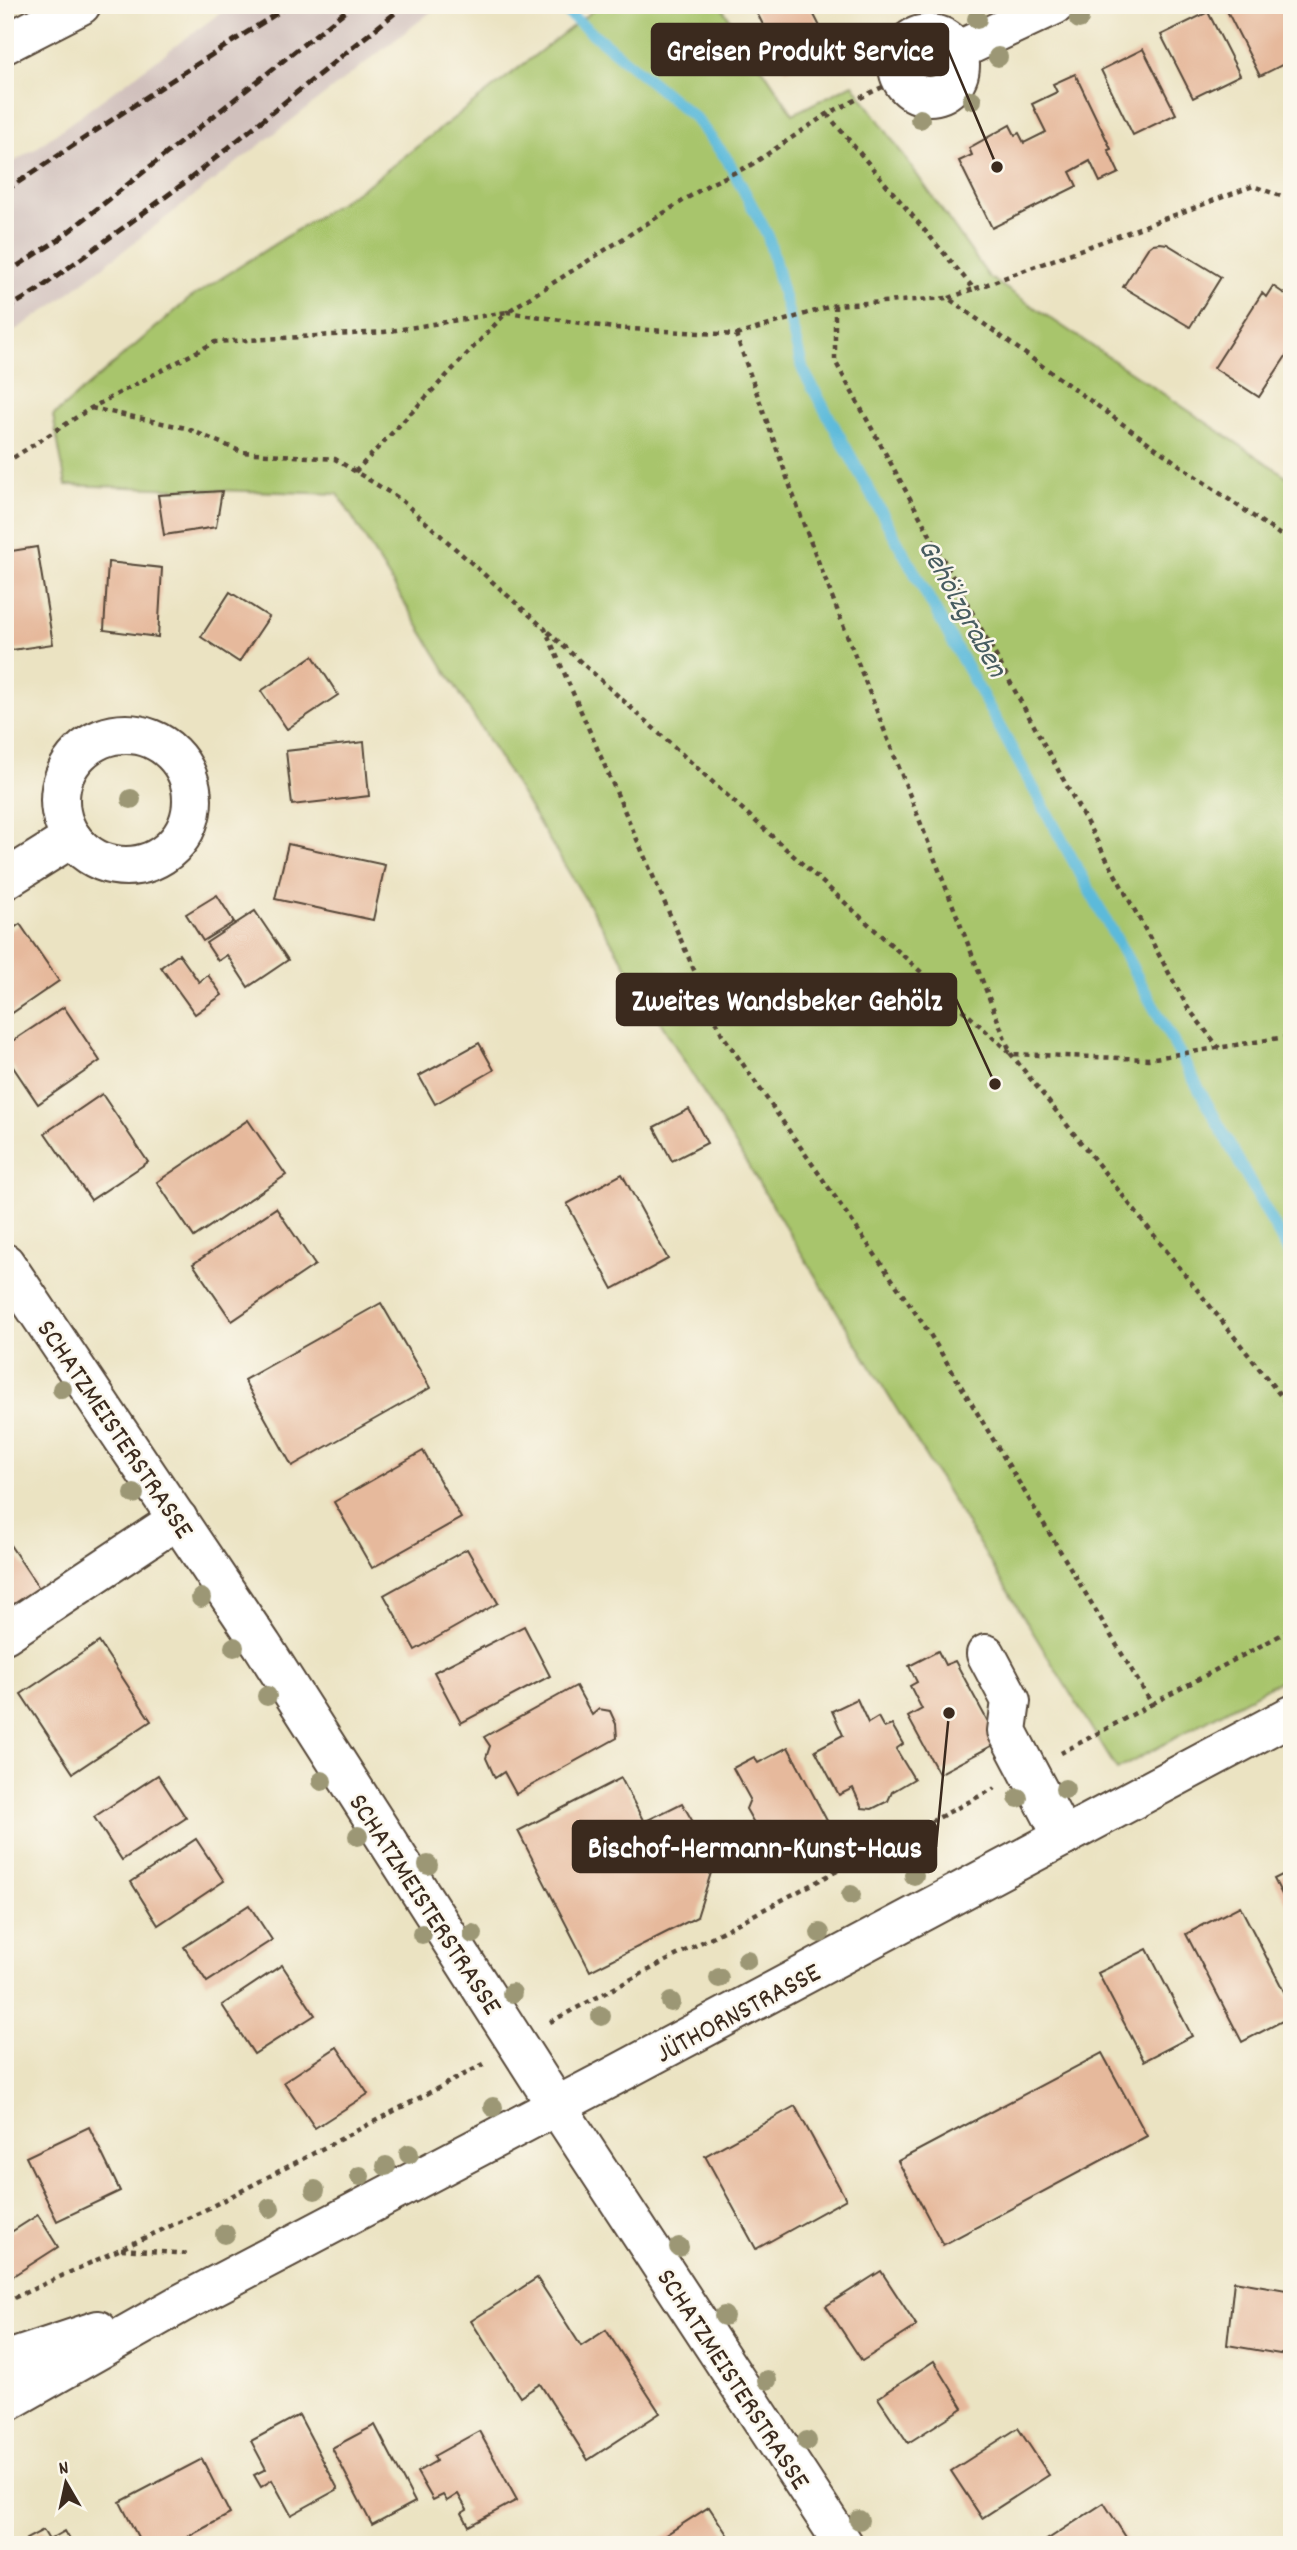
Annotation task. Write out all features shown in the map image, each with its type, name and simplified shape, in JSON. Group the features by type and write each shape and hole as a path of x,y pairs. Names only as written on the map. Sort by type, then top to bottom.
{"street":[{"path":"5,44 81,5"},
{"path":"901,78 909,89 922,95 936,95 948,89 957,78 960,65 957,51 1055,5"},
{"path":"5,880 72,838"},
{"name":"SCHATZMEISTERSTRASSE","path":"5,1263 262,1645 556,2105 844,2545"},
{"path":"5,1634 178,1519"},
{"path":"986,1654 1012,1701 1007,1731 1063,1838"},
{"name":"JÜTHORNSTRASSE","path":"5,2403 180,2304 1292,1715"},
{"name":"JÜTHORNSTRASSE","path":"5,2361 180,2304"}],"path":[{"path":"355,472 507,312 708,185 751,165 827,114 901,78"},
{"path":"827,114 974,289"},
{"path":"5,463 90,408 215,342 384,332 507,312 614,328 736,335 835,305 948,298 1253,186 1292,200"},
{"path":"948,298 1292,543"},
{"path":"835,305 835,361 1188,1008 1219,1048"},
{"path":"736,335 804,525 1011,1054"},
{"path":"90,408 186,428 242,452 335,459 400,499 1011,1054 1292,1410"},
{"path":"545,629 722,1034 928,1331 1152,1704"},
{"path":"1011,1054 1148,1059 1292,1036"},
{"path":"5,2302 201,2212 519,2047 556,2017 1028,1771 1292,1629"}],"shaded area":[{"path":"231,5 440,5 51,307 5,337 5,167 35,149"}],"green space":[{"path":"600,5 720,5 793,114 853,84 989,277 1292,480 1292,1674 1117,1770 338,494 66,485 53,416 189,299 370,183"}],"building":[{"path":"753,5 809,5 831,48 786,70"},
{"path":"1233,5 1287,5 1292,15 1292,60 1260,76 1226,9"},
{"path":"1208,12 1240,75 1193,98 1161,35"},
{"path":"1143,49 1176,114 1133,135 1101,70"},
{"path":"1075,74 1111,149 1108,150 1119,173 1100,182 1090,161 1070,172 1077,186 992,228 959,161 972,155 969,148 1010,125 1015,135 1019,133 1024,143 1046,132 1032,104 1057,92 1053,84"},
{"path":"1160,243 1167,244 1221,277 1190,327 1123,287 1148,248"},
{"path":"1273,286 1292,299 1287,309 1292,312 1292,347 1259,397 1214,368 1262,293 1266,297"},
{"path":"222,491 216,527 164,535 158,495"},
{"path":"37,547 53,644 5,651 5,552"},
{"path":"108,562 162,568 158,637 104,630"},
{"path":"230,592 269,617 239,662 201,637"},
{"path":"313,656 338,695 287,729 261,691"},
{"path":"364,742 369,796 292,805 286,751"},
{"path":"288,844 385,865 373,920 275,899"},
{"path":"217,895 234,922 203,941 186,914"},
{"path":"255,911 288,960 248,987 227,955 218,961 206,943"},
{"path":"20,924 59,981 5,1018 5,934"},
{"path":"179,954 199,982 208,975 222,995 195,1014 161,967"},
{"path":"64,1007 100,1061 38,1104 5,1055 5,1046"},
{"path":"479,1043 494,1070 435,1104 419,1076"},
{"path":"102,1094 148,1162 91,1200 45,1133"},
{"path":"689,1109 707,1143 672,1161 654,1127"},
{"path":"248,1120 286,1175 194,1237 157,1182"},
{"path":"622,1174 668,1259 613,1289 567,1204"},
{"path":"276,1208 315,1265 232,1321 193,1264"},
{"path":"381,1303 430,1388 292,1466 244,1380"},
{"path":"423,1451 461,1518 372,1568 334,1502"},
{"path":"10,1545 43,1594 5,1619 5,1548"},
{"path":"467,1549 498,1603 415,1650 384,1595"},
{"path":"524,1626 550,1676 461,1723 434,1672"},
{"path":"99,1642 151,1721 73,1773 21,1694"},
{"path":"938,1651 945,1665 955,1661 999,1742 939,1774 908,1717 922,1709 910,1686 917,1682 909,1666"},
{"path":"576,1686 592,1715 599,1709 610,1711 616,1724 617,1738 516,1794 504,1772 495,1778 486,1758 490,1746 484,1737"},
{"path":"857,1699 868,1723 878,1717 884,1728 892,1725 903,1744 896,1749 914,1779 892,1792 888,1801 872,1809 862,1808 853,1788 839,1795 815,1750 843,1735 832,1711"},
{"path":"788,1747 833,1832 782,1859 763,1823 754,1823 746,1809 750,1799 733,1768 754,1757 758,1763"},
{"path":"158,1775 186,1818 122,1860 94,1817"},
{"path":"621,1778 644,1822 682,1803 715,1860 697,1917 590,1971 518,1831"},
{"path":"196,1839 224,1881 158,1925 131,1882"},
{"path":"1292,1870 1292,1914 1274,1879"},
{"path":"249,1905 272,1940 207,1982 184,1947"},
{"path":"1240,1906 1292,2007 1292,2016 1242,2042 1186,1934"},
{"path":"1147,1949 1192,2036 1144,2061 1098,1973"},
{"path":"282,1965 315,2015 254,2054 222,2005"},
{"path":"337,2047 368,2094 315,2128 284,2082"},
{"path":"1102,2053 1147,2136 943,2245 898,2161"},
{"path":"795,2106 846,2199 756,2249 705,2156"},
{"path":"89,2127 120,2191 57,2221 26,2157"},
{"path":"38,2215 58,2247 5,2281 5,2236"},
{"path":"881,2271 917,2326 862,2361 826,2306"},
{"path":"537,2278 581,2346 606,2330 660,2413 588,2460 540,2384 520,2397 471,2321"},
{"path":"1234,2281 1292,2291 1292,2356 1227,2345"},
{"path":"934,2361 963,2408 908,2443 878,2398"},
{"path":"299,2415 338,2489 291,2515 272,2480 261,2487 254,2475 266,2469 251,2441"},
{"path":"375,2425 415,2502 372,2525 332,2448"},
{"path":"1018,2428 1049,2475 982,2518 951,2471"},
{"path":"479,2431 517,2500 469,2526 462,2513 467,2510 458,2494 447,2501 443,2495 433,2500 417,2472 436,2461 434,2456"},
{"path":"202,2459 230,2514 173,2545 142,2545 120,2502"},
{"path":"1104,2503 1131,2545 1039,2545"},
{"path":"709,2507 734,2545 650,2545"},
{"path":"43,2530 49,2540 65,2531 73,2545 30,2545 26,2539"}],"waterway":[{"name":"Gehölzgraben","path":"568,13 695,118 727,159 768,236 803,370 1292,1258"}],"railway":[{"path":"5,191 290,5"},
{"path":"5,274 58,240 353,5"},
{"path":"5,310 38,290 187,181 405,5"}],"place":[{"name":"Greisen Produkt Service","path":"997,167"},
{"name":"Zweites Wandsbeker Gehölz","path":"995,1084"},
{"name":"Bischof-Hermann-Kunst-Haus","path":"949,1713"}]}
